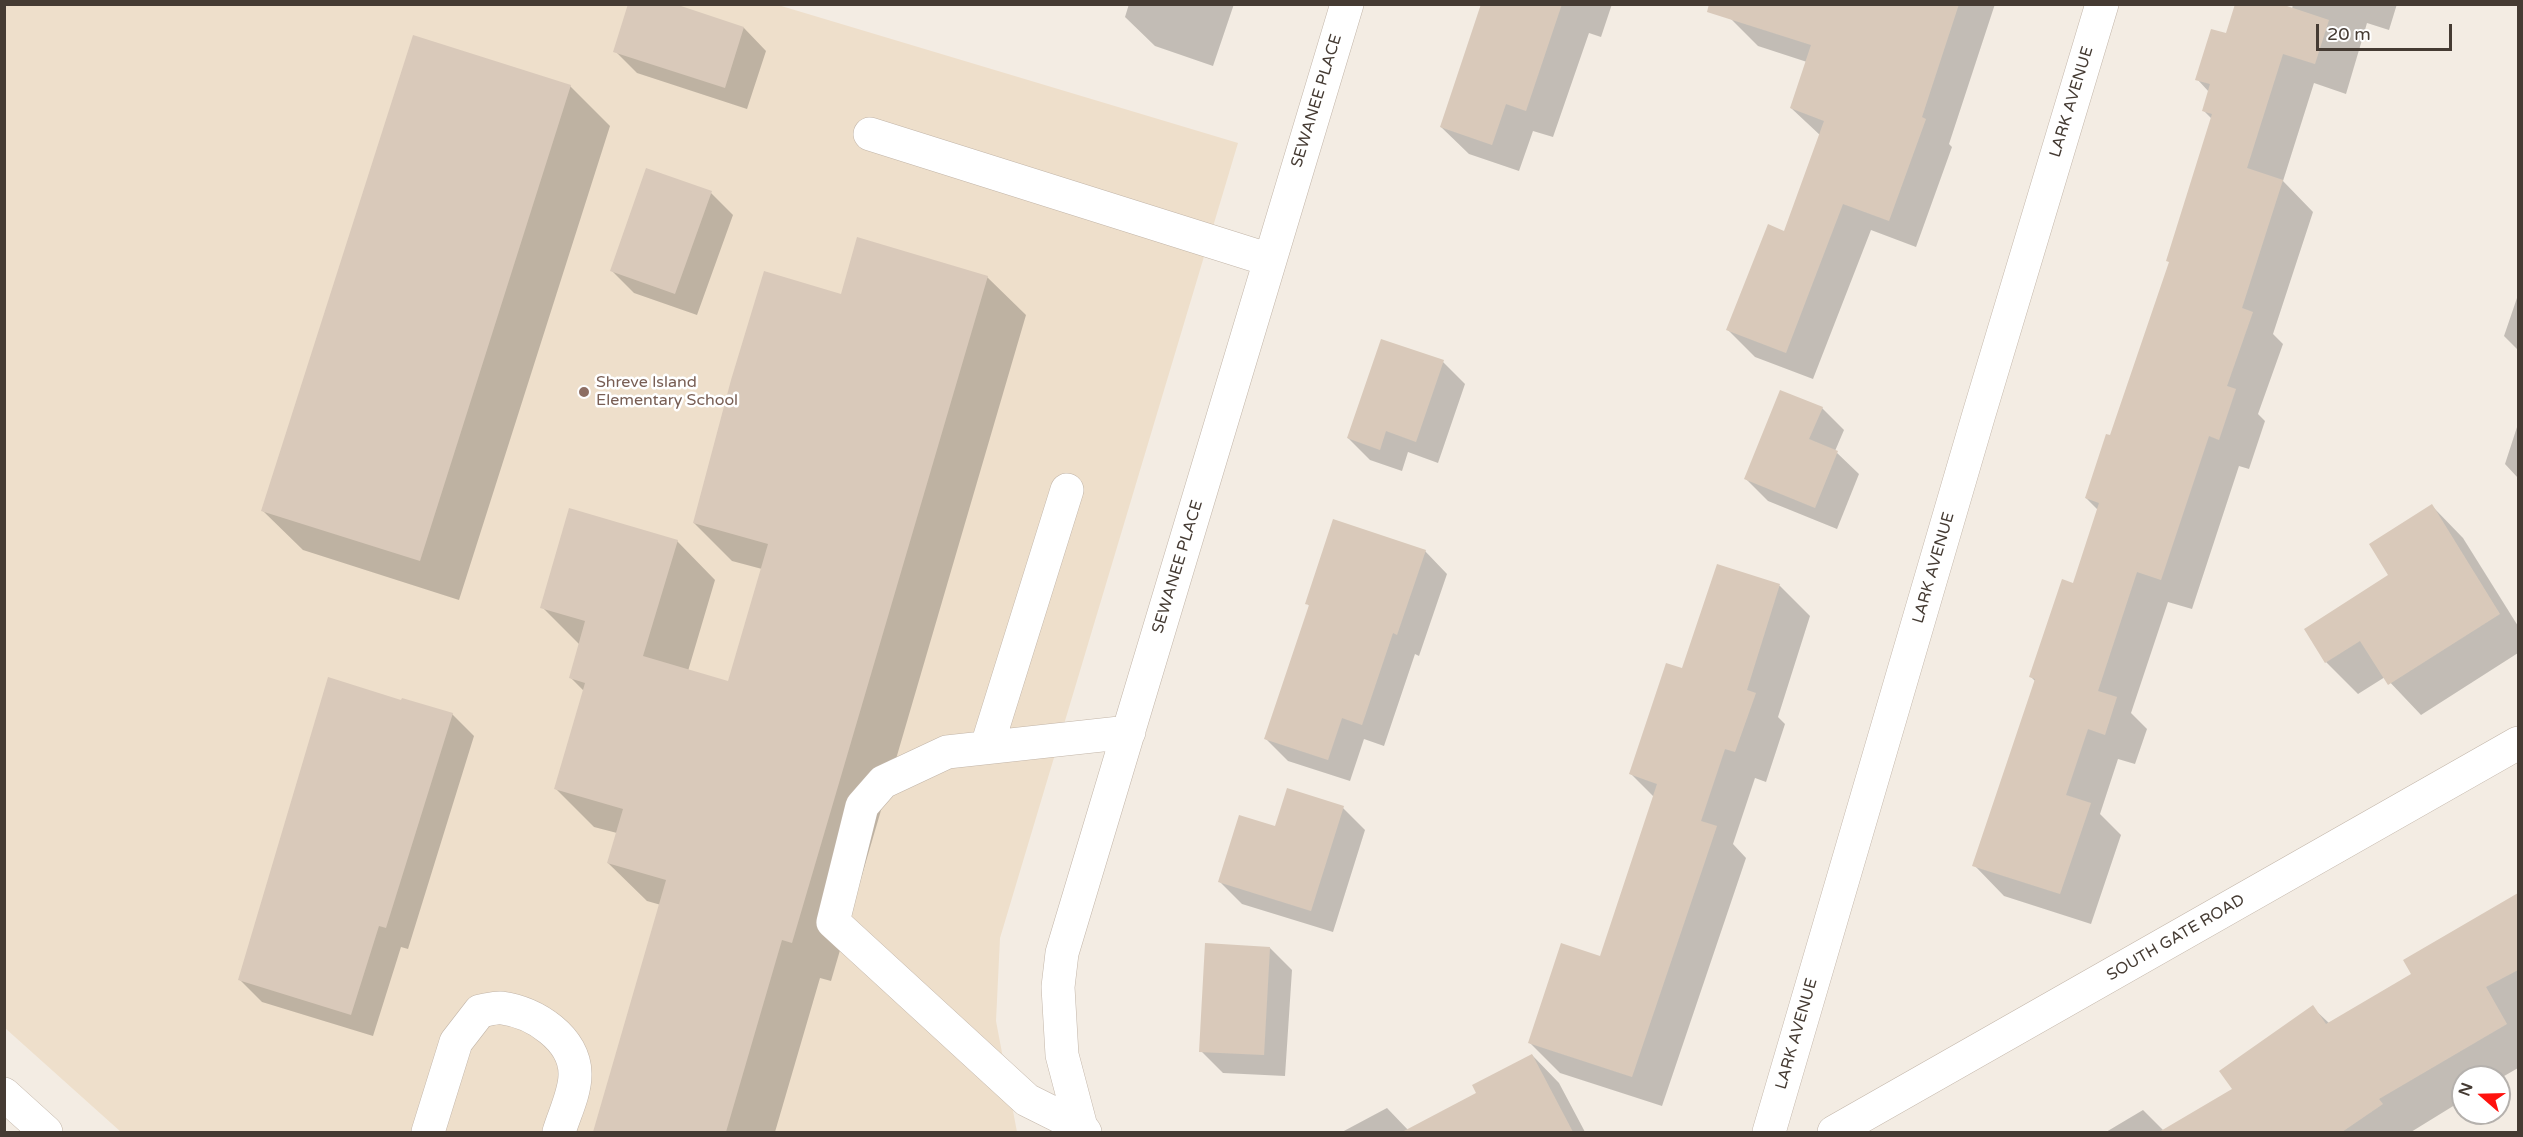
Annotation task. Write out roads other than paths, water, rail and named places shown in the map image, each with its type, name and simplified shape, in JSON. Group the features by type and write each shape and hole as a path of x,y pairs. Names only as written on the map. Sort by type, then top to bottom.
{"street":[{"name":"SEWANEE PLACE","path":"1083,1130 1062,1055 1058,987 1062,953 1347,4"},
{"name":"LARK AVENUE","path":"1768,1132 2102,4"},
{"path":"870,134 1270,260"},
{"path":"987,746 1067,490"},
{"path":"1083,1130 1027,1100 832,922 862,806 883,782 947,752 1129,732"},
{"name":"SOUTH GATE ROAD","path":"1834,1132 2518,743"},
{"path":"428,1132 456,1042 480,1011 501,1007 527,1015 550,1028 571,1056 576,1077 559,1132"},
{"path":"4,1094 42,1131"}],"place":[{"name":"Shreve Island Elementary School","path":"584,392"}]}
